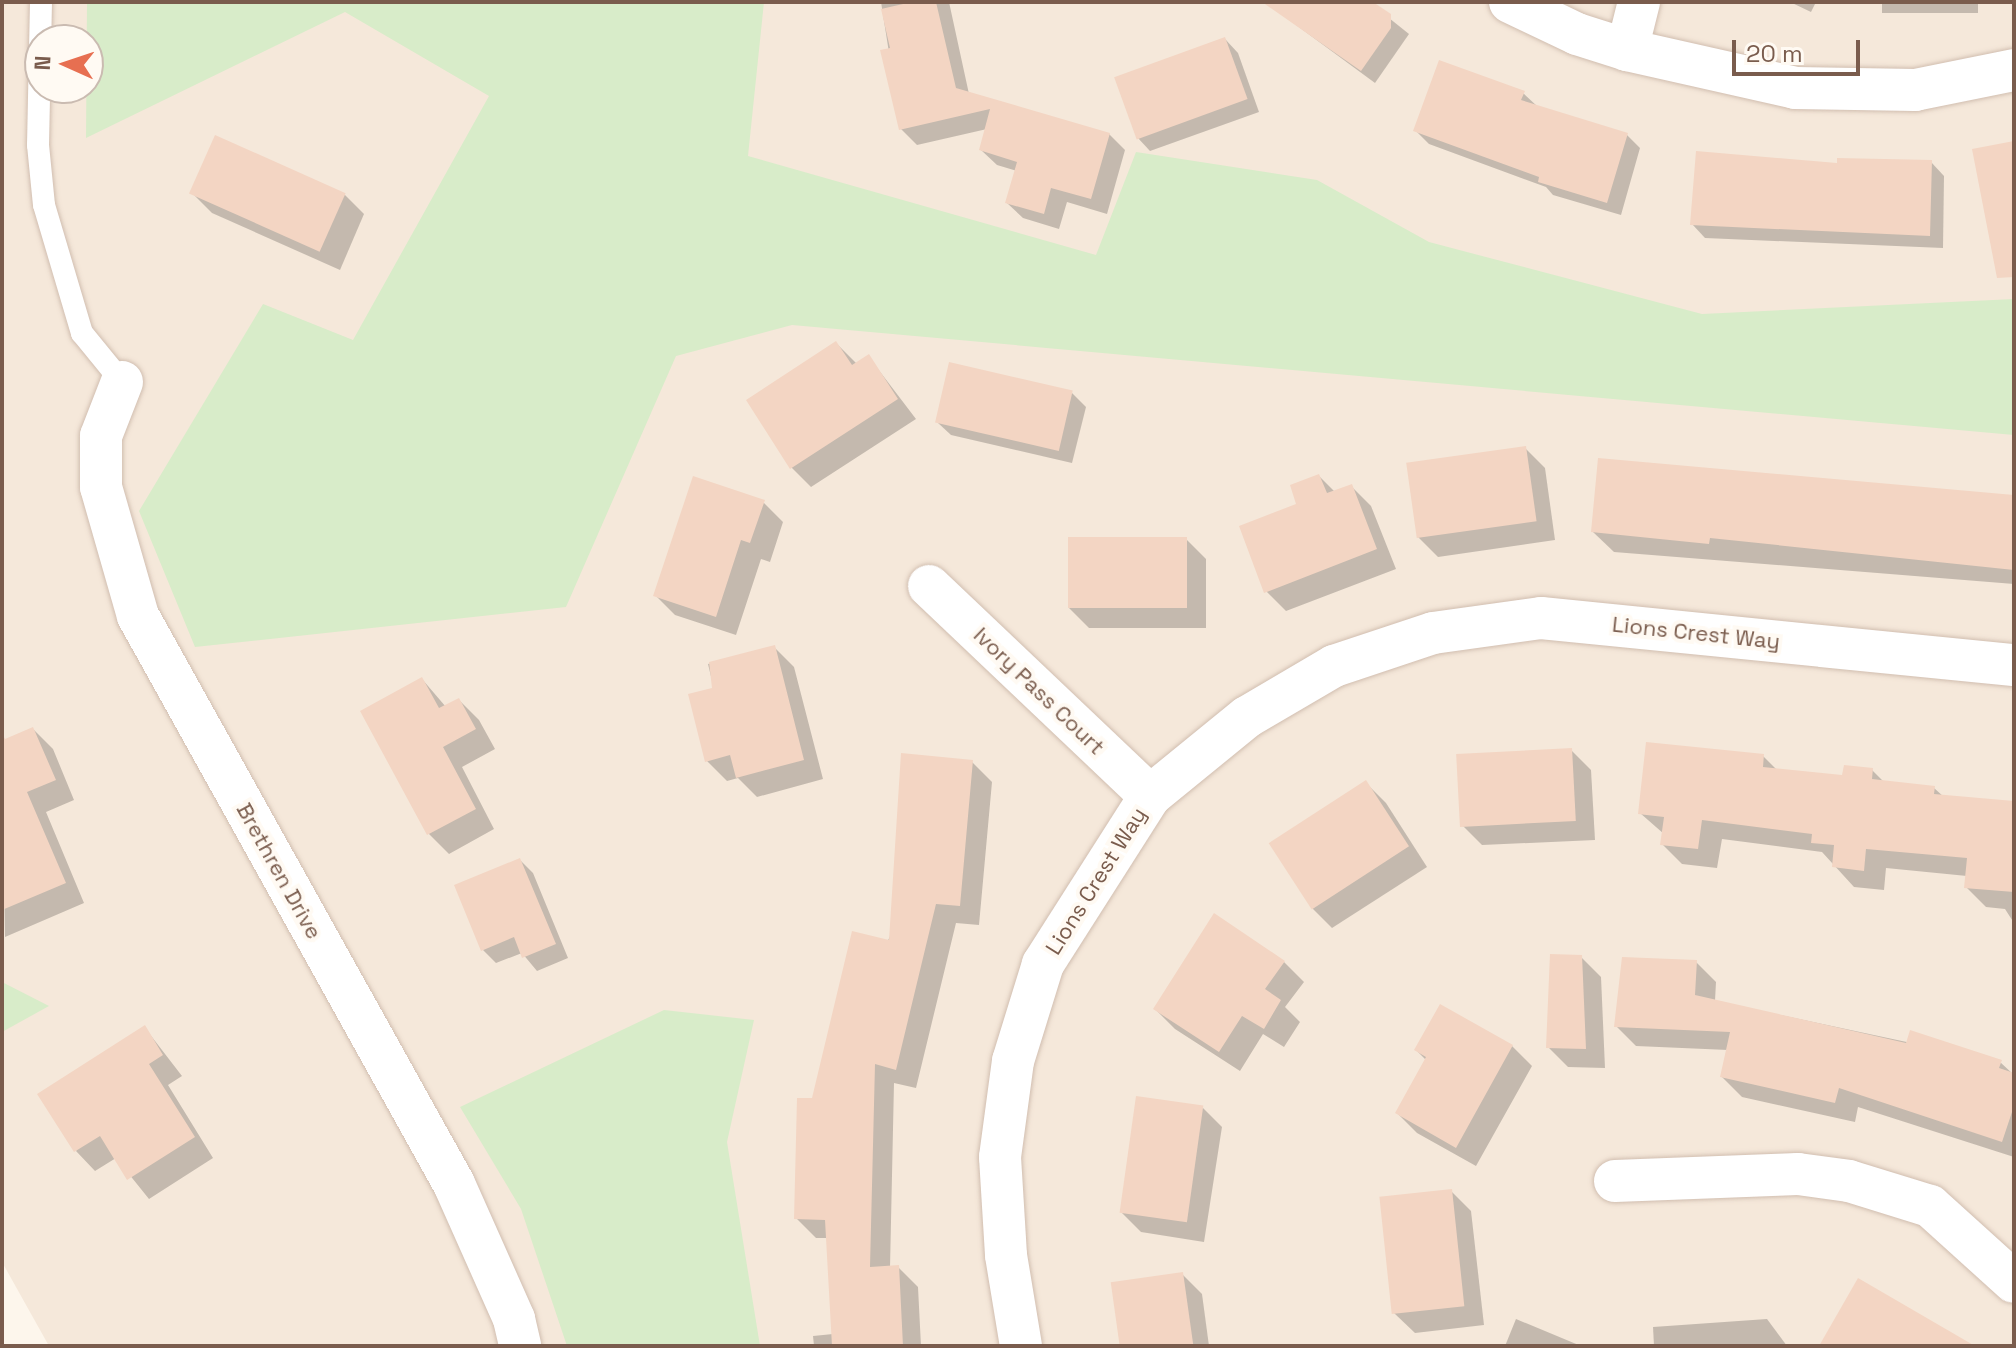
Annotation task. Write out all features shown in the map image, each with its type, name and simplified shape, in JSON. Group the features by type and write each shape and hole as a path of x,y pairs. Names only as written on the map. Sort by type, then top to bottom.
{"street":[{"path":"1510,2 1577,34 1627,50 1795,88 1915,90 2014,70"},
{"path":"1627,50 1639,2"},
{"name":"Brethren Drive","path":"122,382 101,436 101,487 138,616 454,1184 514,1319 520,1346"},
{"name":"Ivory Pass Court","path":"929,586 1150,796"},
{"name":"Lions Crest Way","path":"1021,1346 1006,1255 1000,1157 1013,1061 1043,964 1150,796 1247,717 1334,666 1433,633 1541,618 2014,665"},
{"path":"1615,1181 1798,1174 1849,1181 1930,1206 2014,1282"}],"lane":[{"path":"41,2 38,145 44,205 82,333 122,382"}],"shaded area":[{"path":"2,2 2014,2 2014,1346 49,1346 2,1262"}],"green space":[{"path":"87,2 764,2 748,156 1096,255 1136,152 1317,180 1429,242 1702,314 2014,299 2014,435 792,325 676,356 566,607 195,647 139,511 263,304 353,340 489,96 345,12 86,138 86,104 104,104 104,24 87,24"},
{"path":"2,982 49,1006 2,1032"},
{"path":"664,1010 754,1020 727,1142 760,1346 567,1346 521,1209 460,1107"}],"building":[{"path":"912,2 936,2 956,88 1110,133 1091,199 1051,188 1044,214 1005,203 1017,162 979,150 990,109 899,130 880,50 890,48 881,9"},
{"path":"1262,2 1373,2 1391,14 1391,28 1361,71"},
{"path":"1225,37 1248,99 1137,139 1114,77"},
{"path":"1439,60 1525,91 1521,100 1628,133 1607,203 1538,182 1539,177 1413,131"},
{"path":"215,135 346,193 320,252 189,193"},
{"path":"2014,141 2014,277 1997,278 1972,149"},
{"path":"1696,151 1837,163 1837,158 1932,160 1930,236 1690,225"},
{"path":"836,341 852,365 869,354 898,399 790,469 746,400"},
{"path":"949,362 1073,391 1059,451 935,422"},
{"path":"1526,446 1537,521 1417,538 1406,463"},
{"path":"1598,458 2014,495 2014,570 1710,538 1709,544 1591,532"},
{"path":"1319,474 1327,493 1352,484 1377,549 1264,593 1239,526 1296,504 1290,485"},
{"path":"693,476 765,500 750,543 741,540 716,617 653,596"},
{"path":"1068,537 1187,537 1187,608 1068,608"},
{"path":"775,645 804,760 736,778 730,755 705,762 688,694 712,688 709,662"},
{"path":"422,677 439,708 459,698 476,729 443,747 476,809 427,835 360,711"},
{"path":"33,727 56,780 27,792 66,883 2,910 2,733 5,739"},
{"path":"1646,742 1764,754 1763,767 1842,775 1844,765 1873,768 1872,779 1935,786 1934,794 2014,801 2014,892 1964,888 1967,858 1866,849 1864,871 1832,867 1834,845 1811,843 1812,834 1702,820 1698,849 1660,845 1664,817 1638,814"},
{"path":"1572,748 1576,821 1460,827 1456,754"},
{"path":"901,753 973,760 960,906 936,904 896,1070 875,1064 870,1267 899,1265 903,1346 832,1346 825,1220 794,1219 797,1098 812,1098 852,931 889,940"},
{"path":"1366,780 1409,846 1312,909 1269,843"},
{"path":"520,858 556,944 522,958 514,937 481,951 454,885"},
{"path":"1214,913 1285,961 1265,989 1281,1000 1264,1029 1242,1016 1219,1052 1153,1009"},
{"path":"1550,954 1582,955 1586,1049 1546,1048"},
{"path":"1622,957 1697,960 1695,995 1906,1043 1910,1030 2002,1060 1999,1068 2014,1073 2014,1106 2002,1142 1839,1088 1835,1103 1720,1077 1730,1032 1614,1027"},
{"path":"1440,1004 1513,1045 1456,1148 1395,1113 1426,1057 1414,1050"},
{"path":"145,1025 163,1055 149,1064 195,1137 127,1180 100,1136 74,1152 37,1094"},
{"path":"1136,1096 1203,1105 1187,1222 1120,1213"},
{"path":"1452,1189 1464,1306 1392,1314 1379,1197"},
{"path":"1183,1272 1193,1346 1120,1346 1111,1282"},
{"path":"1858,1278 1975,1346 1819,1346"}]}
